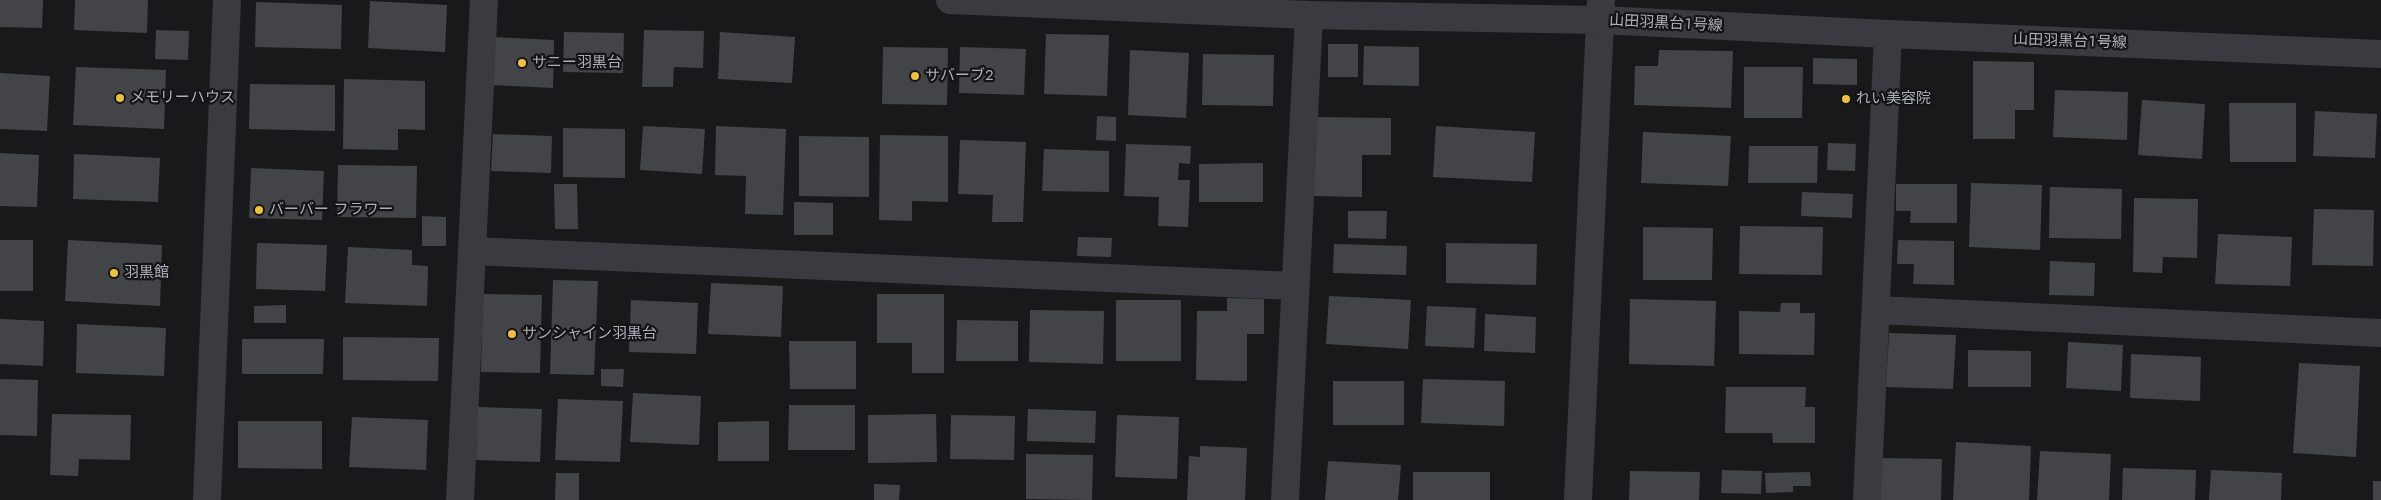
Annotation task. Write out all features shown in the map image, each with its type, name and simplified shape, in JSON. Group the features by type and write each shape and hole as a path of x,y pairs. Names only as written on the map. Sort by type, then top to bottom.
{"street":[{"path":"206,500 228,0"},
{"path":"460,500 484,0"},
{"name":"山田羽黒台１号線","path":"950,0 1309,16 1600,10 1888,34 2381,54"},
{"path":"1578,500 1600,10"},
{"path":"1285,500 1309,16"},
{"path":"1867,500 1888,34"},
{"path":"472,251 1295,286"},
{"path":"1877,310 2381,333"}],"building":[{"path":"0,0 43,0 42,28 0,27"},
{"path":"75,0 148,0 147,33 74,30"},
{"path":"370,1 447,5 445,52 368,48"},
{"path":"256,2 342,5 341,49 255,47"},
{"path":"156,30 189,31 188,60 155,59"},
{"path":"644,30 704,31 703,68 674,67 673,87 642,87"},
{"path":"564,32 624,33 623,73 563,72"},
{"path":"720,32 795,37 792,83 718,79"},
{"path":"1046,34 1109,35 1107,96 1044,94"},
{"name":"サニー羽黒台","path":"492,37 554,40 553,88 490,85"},
{"path":"1328,44 1358,44 1358,77 1328,77"},
{"path":"1364,46 1419,47 1419,86 1363,85"},
{"name":"サバーブ2","path":"883,47 948,48 947,105 882,104"},
{"path":"960,47 1026,49 1024,95 959,93"},
{"path":"1130,50 1189,53 1186,118 1128,115"},
{"path":"1659,50 1733,51 1731,108 1634,105 1635,66 1658,66"},
{"path":"1203,54 1274,55 1273,106 1202,105"},
{"path":"1813,58 1857,59 1857,85 1813,84"},
{"path":"1973,61 2034,62 2034,110 2015,110 2015,139 1973,139"},
{"name":"メモリーハウス","path":"76,67 166,70 164,129 73,125"},
{"path":"1744,67 1803,67 1802,118 1744,118"},
{"path":"0,73 50,76 47,131 0,129"},
{"path":"344,79 425,81 425,130 398,129 398,150 343,149"},
{"path":"250,84 335,85 335,131 249,129"},
{"path":"2055,90 2128,92 2127,140 2053,137"},
{"path":"2142,100 2205,104 2202,159 2138,155"},
{"path":"2229,103 2296,103 2296,162 2230,162"},
{"path":"2315,111 2377,114 2375,158 2313,156"},
{"path":"1097,116 1116,117 1116,141 1096,140"},
{"path":"1314,117 1391,118 1391,155 1362,155 1362,197 1314,196"},
{"path":"643,126 705,129 702,174 640,170"},
{"path":"716,126 786,129 783,215 745,214 746,176 715,175"},
{"path":"1436,126 1535,132 1532,182 1433,177"},
{"path":"563,128 625,129 625,178 563,177"},
{"path":"1643,132 1731,136 1728,186 1641,183"},
{"path":"493,134 552,136 551,173 491,171"},
{"path":"880,135 948,136 948,202 912,201 912,221 879,220"},
{"path":"799,136 869,137 869,197 799,196"},
{"path":"960,140 1026,142 1023,222 992,222 993,195 958,194"},
{"path":"1828,143 1856,144 1855,171 1827,170"},
{"path":"1126,144 1191,146 1190,164 1179,163 1178,180 1190,180 1188,227 1158,226 1159,197 1124,196"},
{"path":"1749,146 1818,146 1817,183 1748,183"},
{"path":"1044,149 1109,151 1109,192 1042,191"},
{"path":"0,153 39,155 37,207 0,206"},
{"path":"74,154 160,158 158,202 73,199"},
{"path":"1263,163 1263,202 1199,202 1199,164"},
{"path":"338,165 417,166 416,218 337,217"},
{"path":"251,168 324,171 322,220 249,218"},
{"path":"1971,183 2042,185 2040,250 1969,247"},
{"path":"554,184 577,184 578,229 555,229"},
{"path":"1896,184 1957,184 1957,223 1910,223 1911,211 1896,211"},
{"path":"2050,187 2122,189 2121,239 2049,238"},
{"path":"1802,192 1853,194 1852,218 1801,216"},
{"path":"2134,198 2198,199 2197,258 2163,257 2162,273 2133,272"},
{"path":"794,202 833,203 833,235 794,235"},
{"path":"2314,209 2374,210 2373,266 2312,265"},
{"path":"1348,211 1387,211 1386,239 1348,238"},
{"path":"422,216 446,217 446,246 422,246"},
{"path":"1740,226 1823,227 1822,275 1739,274"},
{"path":"1643,227 1713,228 1712,280 1643,280"},
{"path":"2218,234 2292,237 2290,286 2215,284"},
{"path":"1078,237 1112,238 1111,257 1077,256"},
{"path":"0,240 33,240 33,291 0,291"},
{"name":"羽黒館","path":"68,240 162,245 160,306 65,301"},
{"path":"1898,240 1954,241 1954,285 1913,284 1914,264 1897,264"},
{"path":"257,243 327,245 325,291 256,289"},
{"path":"1446,243 1537,244 1536,285 1446,283"},
{"path":"1334,244 1407,246 1406,275 1333,273"},
{"path":"348,247 412,250 412,265 428,266 427,306 345,303"},
{"path":"2050,261 2095,263 2094,296 2049,295"},
{"path":"553,280 598,281 594,375 550,374"},
{"path":"711,283 783,286 781,337 708,334"},
{"name":"サンシャイン羽黒台","path":"483,294 542,295 540,373 481,372"},
{"path":"877,294 944,294 944,373 912,373 912,343 877,343"},
{"path":"1329,296 1411,300 1408,349 1326,344"},
{"path":"1227,298 1264,299 1264,334 1247,334 1247,381 1196,380 1197,311 1227,311"},
{"path":"1630,299 1716,301 1714,366 1629,364"},
{"path":"631,300 698,303 696,354 629,352"},
{"path":"1116,300 1181,300 1181,361 1116,361"},
{"path":"1781,303 1800,303 1800,313 1815,313 1814,355 1739,354 1739,311 1780,312"},
{"path":"286,305 286,323 254,323 254,306"},
{"path":"1427,306 1476,308 1474,348 1425,346"},
{"path":"1030,310 1104,311 1103,364 1029,362"},
{"path":"1485,314 1536,317 1535,353 1484,351"},
{"path":"0,319 44,321 43,366 0,364"},
{"path":"957,320 1018,321 1018,361 956,361"},
{"path":"77,324 166,328 164,376 76,373"},
{"path":"1889,333 1956,335 1953,389 1886,387"},
{"path":"343,337 439,338 438,381 343,380"},
{"path":"242,339 324,339 323,374 242,374"},
{"path":"789,341 856,341 856,389 790,389"},
{"path":"2068,342 2123,345 2121,391 2066,388"},
{"path":"1968,350 2031,351 2031,387 1968,387"},
{"path":"2131,354 2201,357 2200,401 2130,398"},
{"path":"2299,363 2360,366 2356,457 2293,453"},
{"path":"601,369 624,369 623,387 601,386"},
{"path":"0,379 38,380 37,436 0,435"},
{"path":"1423,379 1505,381 1504,426 1421,423"},
{"path":"1333,381 1404,381 1404,425 1333,425"},
{"path":"1726,387 1806,387 1805,407 1815,407 1815,443 1773,443 1772,433 1725,433"},
{"path":"633,393 701,396 699,445 630,442"},
{"path":"558,399 623,401 620,462 555,460"},
{"path":"789,405 855,405 855,450 788,450"},
{"path":"477,407 542,409 540,462 476,460"},
{"path":"1028,409 1096,411 1095,443 1027,441"},
{"path":"52,414 131,415 130,460 79,459 78,476 50,475"},
{"path":"936,414 937,462 868,463 868,415"},
{"path":"951,415 1015,416 1014,460 950,459"},
{"path":"1117,415 1179,417 1177,479 1115,477"},
{"path":"352,417 428,420 426,470 349,467"},
{"path":"238,421 322,421 322,469 238,468"},
{"path":"769,421 769,461 718,461 718,422"},
{"path":"1956,442 2031,446 2029,500 1953,500"},
{"path":"1200,446 1247,448 1245,500 1187,500 1189,456 1200,457"},
{"path":"2040,451 2111,454 2109,500 2037,500"},
{"path":"1026,454 1093,455 1092,500 1026,499"},
{"path":"1881,458 1942,459 1941,500 1881,500"},
{"path":"1328,461 1401,465 1398,500 1325,500"},
{"path":"2123,468 2196,470 2195,500 2122,500"},
{"path":"1722,470 1762,471 1761,494 1721,493"},
{"path":"2211,470 2282,473 2281,500 2209,500"},
{"path":"1630,471 1700,472 1699,500 1629,500"},
{"path":"1413,472 1490,472 1490,500 1413,500"},
{"path":"1810,472 1811,486 1793,486 1793,492 1766,493 1765,473"},
{"path":"556,473 579,473 579,500 555,500"},
{"path":"2373,481 2381,481 2381,500 2373,500"},
{"path":"874,484 900,485 899,500 874,500"}],"place":[{"name":"サニー羽黒台","path":"522,63"},
{"name":"サバーブ2","path":"915,76"},
{"name":"メモリーハウス","path":"120,98"},
{"name":"れい美容院","path":"1846,99"},
{"name":"バーバー フラワー","path":"259,210"},
{"name":"羽黒館","path":"114,273"},
{"name":"サンシャイン羽黒台","path":"512,334"}]}
